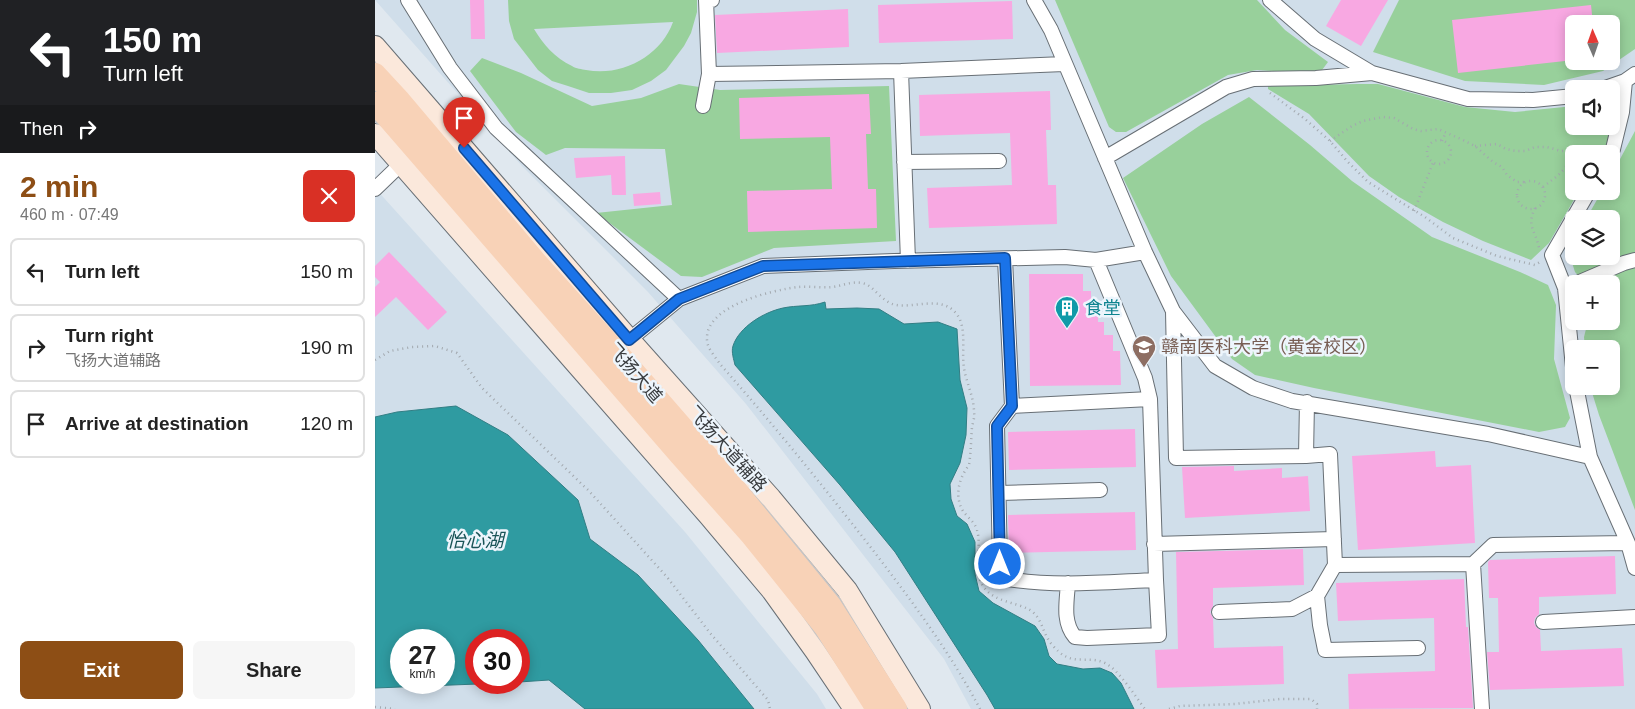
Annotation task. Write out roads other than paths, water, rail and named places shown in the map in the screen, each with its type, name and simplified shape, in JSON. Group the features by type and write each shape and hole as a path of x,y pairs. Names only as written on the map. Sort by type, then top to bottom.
{"main road":[{"name":"飞扬大道","path":"375,74 401,101 536,262 722,473 830,605 896,709"},
{"name":"飞扬大道","path":"375,103 495,242 615,351 680,455 752,536 825,627 877,709"}],"street":[{"path":"703,106 709,74 706,0 712,0"},
{"path":"1035,0 1051,30 1145,252 1173,311 1215,366 1253,388 1292,401 1307,402 1488,434 1590,456"},
{"path":"1270,0 1315,39 1372,72 1468,99 1533,100 1565,97"},
{"path":"410,3 450,68 496,128 679,299"},
{"name":"飞扬大道辅路","path":"375,46 509,198 615,351 771,498 847,590 921,709"},
{"path":"709,74 901,71 1064,64"},
{"path":"901,71 908,260"},
{"path":"1105,158 1225,87 1253,78 1316,78 1372,72"},
{"path":"1614,145 1630,77"},
{"path":"401,101 441,123"},
{"path":"375,134 708,514 771,591 854,709"},
{"path":"904,162 999,161"},
{"path":"375,189 401,164"},
{"path":"509,198 536,262"},
{"path":"1565,278 1545,254 1583,200"},
{"path":"441,210 495,242"},
{"path":"615,351 679,299 763,266 1005,258 1065,257 1096,260 1145,252"},
{"path":"1005,258 1012,406 997,426 1000,493 1000,564 1008,579 1022,582 1068,583 1156,580"},
{"path":"1068,583 1067,620 1069,630 1075,637 1159,636 1154,544 1150,399 1145,378 1096,260"},
{"path":"1595,275 1635,260"},
{"path":"1173,311 1176,458 1330,454 1335,565 1317,596 1292,609 1219,612"},
{"path":"1578,395 1590,456 1628,543 1635,568"},
{"path":"1012,406 1150,399"},
{"path":"1306,456 1307,402"},
{"path":"680,455 708,514"},
{"path":"722,473 771,498"},
{"path":"1000,493 1100,490"},
{"path":"1154,544 1334,539"},
{"path":"1335,565 1473,564 1493,545 1628,543"},
{"path":"1473,564 1482,709"},
{"path":"771,591 825,627"},
{"path":"1317,596 1325,650 1418,648"},
{"path":"1543,622 1635,617"}],"water":[{"path":"825,302 826,309 879,309 904,324 938,322 957,329 960,380 967,408 966,435 960,463 950,484 951,499 957,516 967,524 975,542 975,574 979,591 993,603 1035,626 1044,639 1049,656 1057,664 1083,669 1100,668 1112,673 1121,683 1134,709 995,709 895,552 840,485 735,365 732,353 733,346 736,339 753,321 783,308 815,305"},
{"name":"怡心湖","path":"456,406 508,435 578,500 590,539 638,575 698,640 754,709 585,709 549,680 530,681 530,629 465,629 465,684 455,685 455,629 390,629 390,687 375,688 375,417 397,412"}],"place":[{"name":"食堂","path":"1067,329"},
{"name":"赣南医科大学（黄金校区）","path":"1144,368"}]}
